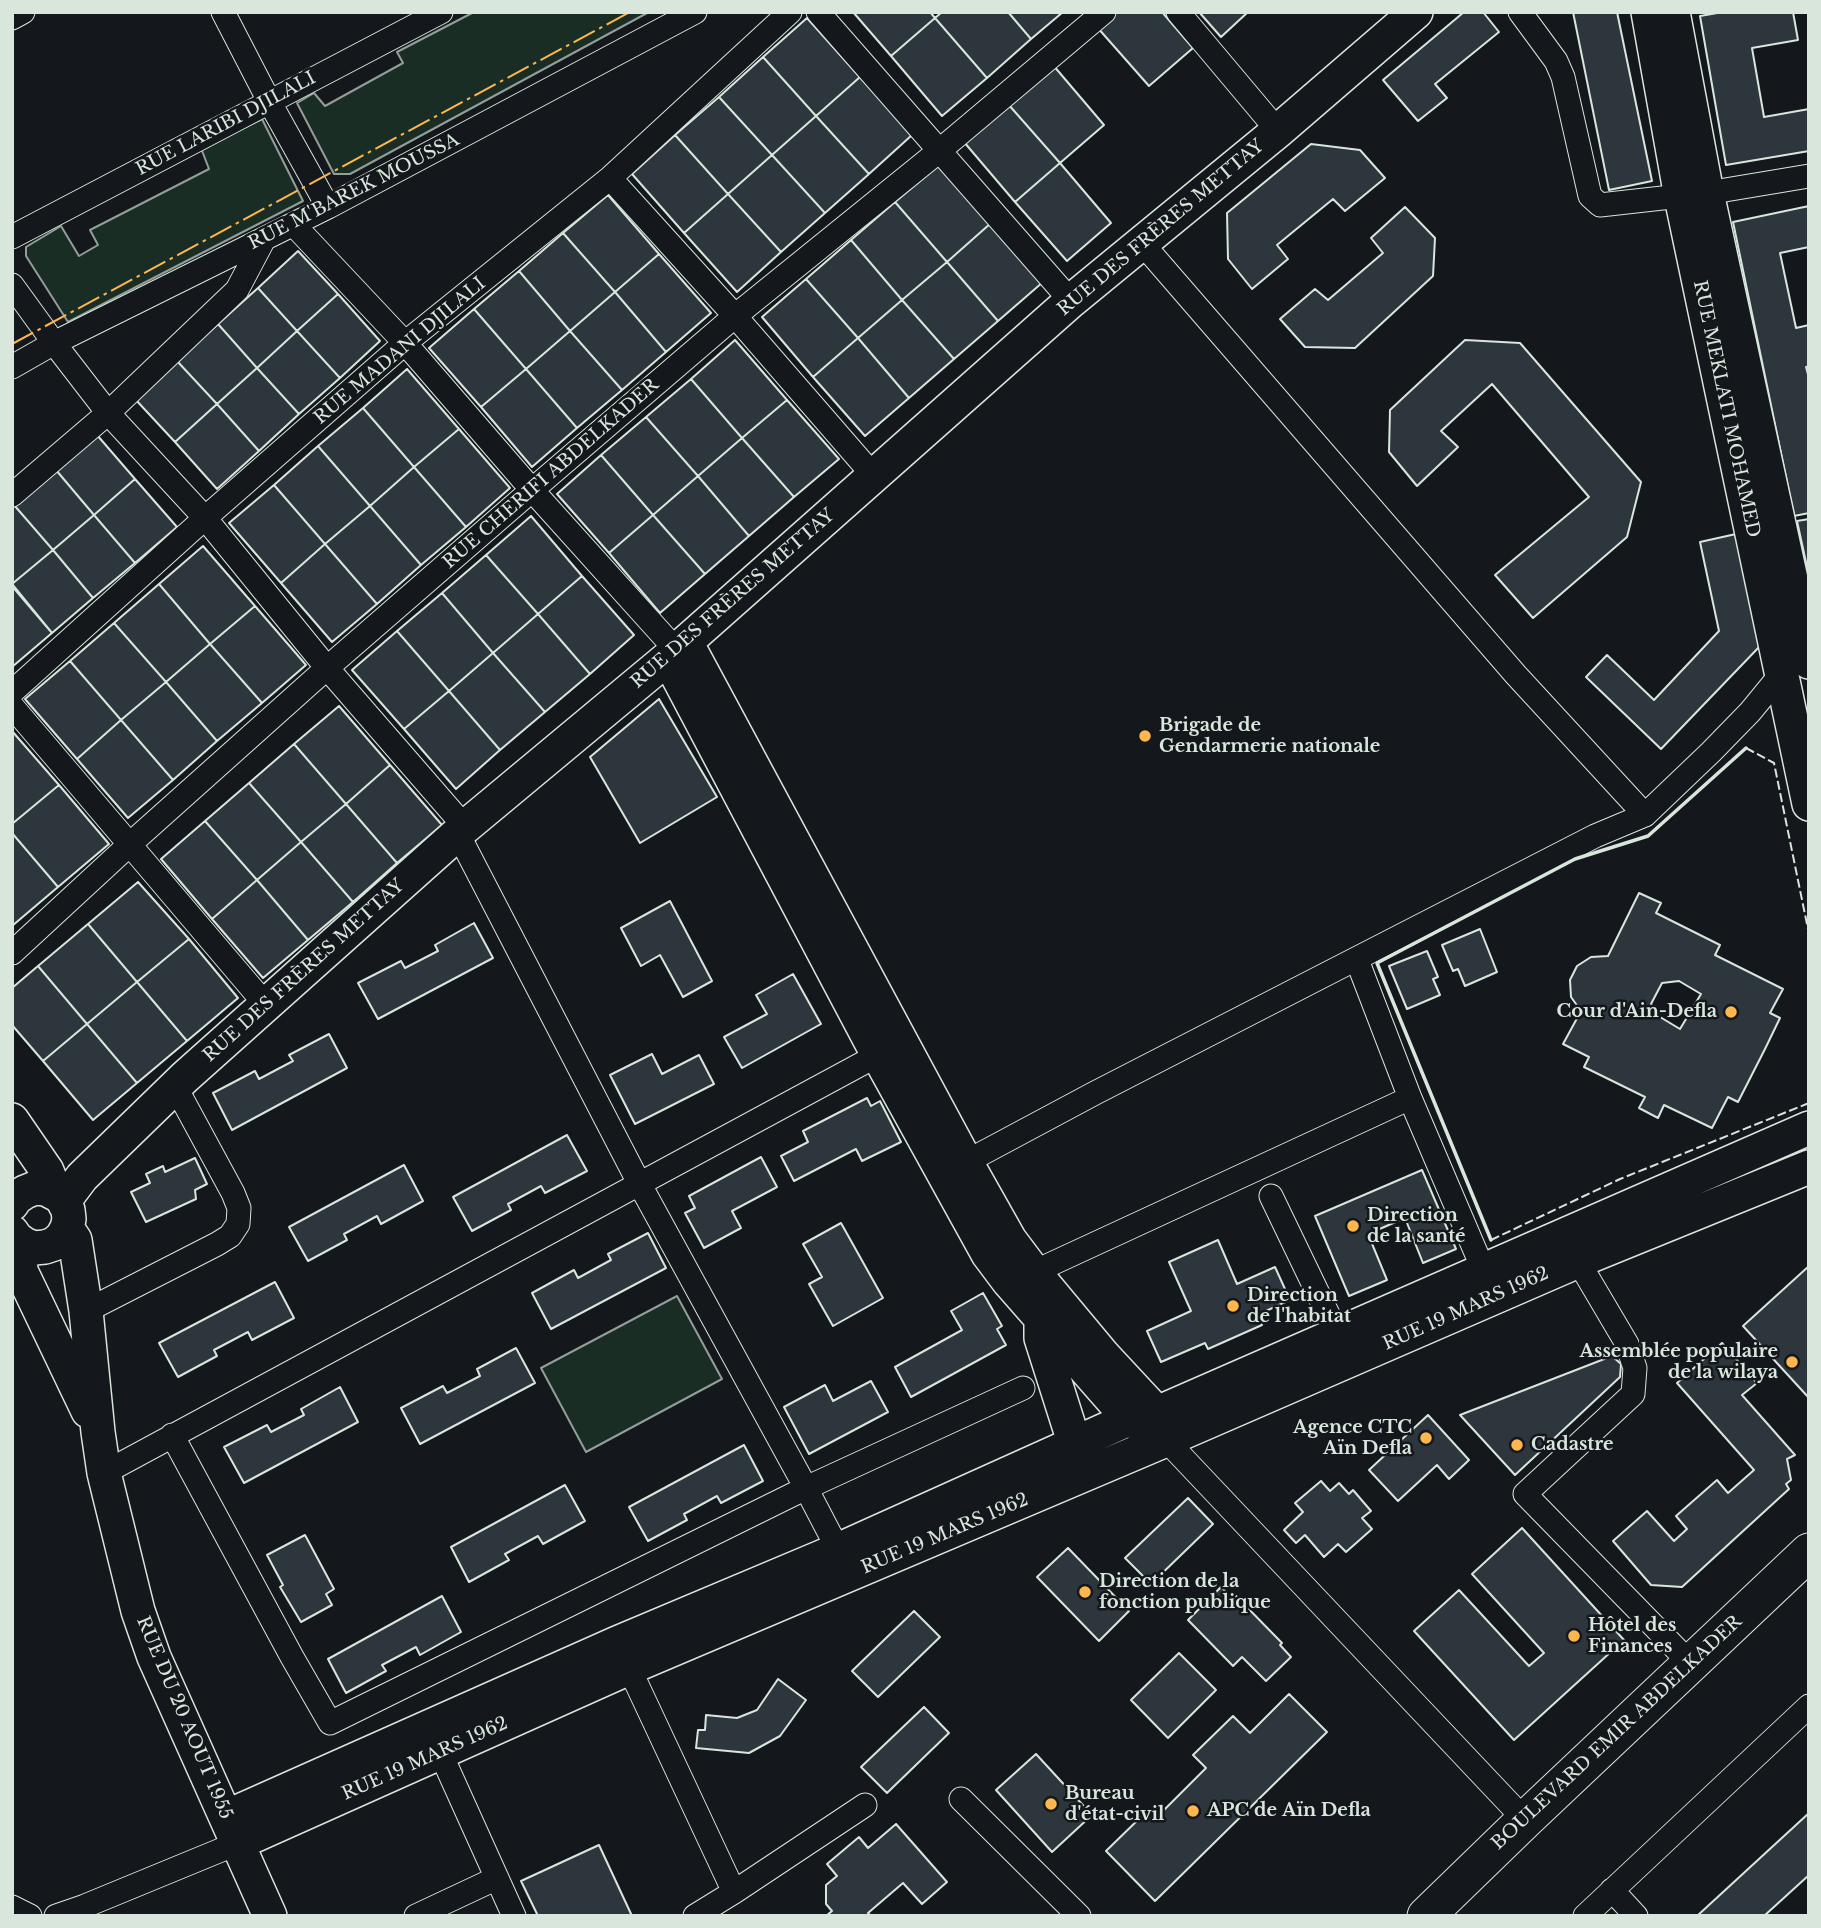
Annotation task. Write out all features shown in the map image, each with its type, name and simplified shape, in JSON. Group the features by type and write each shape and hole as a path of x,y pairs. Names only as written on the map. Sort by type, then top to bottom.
{"main road":[{"name":"BOULEVARD EMIR ABDELKADER","path":"1426,1916 1809,1552"}],"street":[{"path":"12,18 23,12"},
{"path":"223,12 328,207"},
{"name":"RUE LARIBI DJILALI","path":"12,237 441,12"},
{"name":"RUE M'BAREK MOUSSA","path":"12,367 54,343 294,225 695,12"},
{"name":"RUE MADANI DJILALI","path":"12,692 405,343 610,177 790,12"},
{"path":"818,12 1071,300"},
{"name":"RUE CHERIFI ABDELKADER","path":"12,953 327,667 532,490 735,316 939,151 1104,12"},
{"path":"1178,12 1278,131"},
{"name":"RUE DES FRÈRES METTAY","path":"16,1244 34,1248 45,1247 62,1237 63,1208 82,1177 175,1086 461,831 677,650 1071,300 1278,131 1416,12"},
{"path":"1520,12 1556,61 1563,77 1590,196 1601,205 1694,195 1809,176"},
{"name":"RUE MEKLATI MOHAMED","path":"1648,12 1694,195 1801,652 1809,804"},
{"name":"RUE MEKLATI MOHAMED","path":"1673,12 1694,195"},
{"path":"610,177 873,475"},
{"path":"294,225 405,343 532,490 677,650 1010,1240 1104,1356 1151,1424"},
{"path":"12,495 108,413 237,289 264,239"},
{"path":"1140,242 1516,675 1645,815"},
{"path":"12,285 108,413 205,518 461,831 639,1183 844,1562"},
{"path":"677,650 878,1055 988,1254 1041,1319 1151,1424 1525,1820"},
{"path":"965,1161 1595,836 1645,815 1751,712 1801,652"},
{"path":"12,706 266,1005"},
{"path":"1357,960 1410,1098 1483,1269"},
{"path":"104,1473 878,1055"},
{"path":"86,1311 217,1244 230,1236 238,1224 239,1208 233,1193 175,1086"},
{"path":"1034,1272 1410,1098"},
{"path":"12,1120 47,1171 75,1240 86,1311 98,1432"},
{"name":"RUE 19 MARS 1962","path":"56,1916 80,1911 232,1830 623,1655 844,1562 1151,1424 1337,1333 1809,1128"},
{"name":"RUE 19 MARS 1962","path":"844,1562 1075,1445 1151,1424 1578,1261 1809,1167"},
{"path":"12,1204 20,1195 35,1188 46,1189 63,1208"},
{"path":"1271,1196 1337,1333"},
{"path":"16,1244 20,1269 98,1432"},
{"path":"1578,1261 1627,1343 1635,1368 1633,1394 1525,1494 1690,1664"},
{"path":"1041,1319 1041,1338 1075,1445"},
{"path":"172,1435 330,1723 806,1488 1023,1388"},
{"name":"RUE DU 20 AOUT 1955","path":"98,1432 104,1473 138,1612 154,1657 270,1916"},
{"path":"623,1655 734,1892"},
{"name":"RUE 19 MARS 1962","path":"232,1830 440,1752 623,1655"},
{"path":"1585,1916 1809,1706"},
{"path":"440,1752 514,1916"},
{"path":"961,1799 1079,1916"},
{"path":"695,1916 865,1805"},
{"path":"416,1916 497,1878"},
{"path":"1612,1890 1636,1916"},
{"path":"12,1907 30,1916"}],"green space":[{"path":"474,12 649,12 350,174 334,174 297,103 314,93 325,106 403,63 397,52"},
{"path":"262,119 303,201 68,322 26,256 26,247 61,226 79,256 98,245 90,230 209,169 201,148"},
{"path":"677,1296 722,1379 586,1452 541,1368"}],"building":[{"path":"853,12 930,12 935,18 891,56"},
{"path":"942,12 1008,12 1031,39 987,78 935,18"},
{"path":"1008,12 1063,12 1031,39"},
{"path":"1114,12 1162,12 1193,48 1149,86 1097,27"},
{"path":"1199,12 1248,12 1221,37"},
{"path":"1464,12 1483,12 1499,32 1435,84 1447,98 1418,121 1383,80"},
{"path":"1573,12 1617,12 1652,181 1609,190"},
{"path":"1723,12 1793,12 1798,40 1752,48 1764,117 1809,109 1809,151 1726,165 1700,16"},
{"path":"807,18 860,77 816,116 763,57"},
{"path":"935,18 987,78 942,116 891,56"},
{"path":"763,57 816,116 772,155 719,97"},
{"path":"1053,65 1104,125 1060,163 1008,104"},
{"path":"860,77 912,135 869,174 816,116"},
{"path":"719,97 772,155 728,194 675,135"},
{"path":"1008,104 1060,163 1015,202 964,142"},
{"path":"816,116 869,174 825,213 772,155"},
{"path":"675,135 728,194 684,233 632,174"},
{"path":"1311,144 1360,150 1385,178 1345,211 1333,199 1277,245 1288,259 1252,289 1228,259 1227,213"},
{"path":"772,155 825,213 781,252 728,194"},
{"path":"1060,163 1111,223 1067,261 1015,202"},
{"path":"940,164 991,223 947,262 895,202"},
{"path":"728,194 781,252 737,292 684,233"},
{"path":"608,195 659,254 615,292 563,233"},
{"path":"895,202 947,262 902,300 851,240"},
{"path":"1809,206 1809,247 1780,253 1796,328 1809,325 1809,366 1806,367 1809,378 1809,513 1794,516 1733,222"},
{"path":"1405,207 1435,238 1433,276 1355,348 1305,347 1280,319 1315,289 1328,300 1383,253 1371,238"},
{"path":"991,223 1043,282 998,321 947,262"},
{"path":"563,233 615,292 570,331 519,271"},
{"path":"851,240 902,300 858,338 806,279"},
{"path":"298,251 338,294 297,331 258,288"},
{"path":"659,254 711,313 666,352 615,292"},
{"path":"947,262 998,321 954,359 902,300"},
{"path":"519,271 570,331 526,369 474,309"},
{"path":"806,279 858,338 813,377 762,317"},
{"path":"258,288 297,331 257,368 218,324"},
{"path":"615,292 666,352 622,390 570,331"},
{"path":"338,294 380,341 340,378 297,331"},
{"path":"902,300 954,359 909,398 858,338"},
{"path":"474,309 526,369 481,407 429,348"},
{"path":"218,324 257,368 217,404 177,361"},
{"path":"297,331 340,378 299,414 257,368"},
{"path":"570,331 622,390 577,428 526,369"},
{"path":"858,338 909,398 865,436 813,377"},
{"path":"735,340 787,400 742,438 691,379"},
{"path":"1465,340 1520,343 1641,482 1627,537 1533,618 1495,575 1589,497 1492,384 1441,431 1458,447 1417,486 1389,452 1390,410"},
{"path":"177,361 217,404 175,442 135,399"},
{"path":"257,368 299,414 259,451 217,404"},
{"path":"407,369 459,429 414,467 363,408"},
{"path":"526,369 577,428 532,467 481,407"},
{"path":"691,379 742,438 698,476 646,417"},
{"path":"787,400 839,459 794,497 742,438"},
{"path":"217,404 259,451 217,489 175,442"},
{"path":"363,408 414,467 370,506 318,446"},
{"path":"646,417 698,476 653,515 601,455"},
{"path":"459,429 510,488 466,527 414,467"},
{"path":"97,435 135,479 94,515 56,470"},
{"path":"742,438 794,497 749,536 698,476"},
{"path":"318,446 370,506 325,544 274,485"},
{"path":"601,455 653,515 609,553 557,494"},
{"path":"414,467 466,527 421,565 370,506"},
{"path":"56,470 94,515 53,550 14,505"},
{"path":"698,476 749,536 705,574 653,515"},
{"path":"135,479 177,527 135,563 94,515"},
{"path":"274,485 325,544 281,583 229,523"},
{"path":"14,505 53,550 12,584 12,507"},
{"path":"370,506 421,565 377,604 325,544"},
{"path":"94,515 135,563 93,598 53,550"},
{"path":"653,515 705,574 660,613 609,553"},
{"path":"531,516 582,576 538,614 486,555"},
{"path":"1809,519 1809,576 1797,521"},
{"path":"1736,534 1761,645 1661,749 1586,677 1607,655 1654,700 1719,631 1700,542"},
{"path":"325,544 377,604 332,642 281,583"},
{"path":"203,546 255,606 210,644 159,584"},
{"path":"53,550 93,598 52,633 12,584"},
{"path":"486,555 538,614 493,653 442,593"},
{"path":"582,576 634,635 590,674 538,614"},
{"path":"159,584 210,644 166,682 114,623"},
{"path":"12,586 52,633 12,667"},
{"path":"442,593 493,653 449,691 397,631"},
{"path":"255,606 306,665 262,703 210,644"},
{"path":"538,614 590,674 545,712 493,653"},
{"path":"114,623 166,682 121,720 70,661"},
{"path":"397,631 449,691 404,729 352,670"},
{"path":"210,644 262,703 217,741 166,682"},
{"path":"493,653 545,712 500,750 449,691"},
{"path":"70,661 121,720 77,759 25,699"},
{"path":"166,682 217,741 173,780 121,720"},
{"path":"449,691 500,750 456,789 404,729"},
{"path":"659,699 717,797 640,843 590,757"},
{"path":"339,706 390,765 346,804 294,744"},
{"path":"121,720 173,780 128,818 77,759"},
{"path":"12,731 59,785 12,824"},
{"path":"294,744 346,804 301,842 249,783"},
{"path":"390,765 442,825 397,863 346,804"},
{"path":"249,783 301,842 257,880 205,821"},
{"path":"59,785 109,844 58,887 12,833 12,824"},
{"path":"346,804 397,863 353,902 301,842"},
{"path":"205,821 257,880 212,919 161,859"},
{"path":"12,833 58,887 12,926"},
{"path":"301,842 353,902 308,940 257,880"},
{"path":"257,880 308,940 263,978 212,919"},
{"path":"138,882 189,939 137,982 88,924"},
{"name":"Cour d'Ain-Defla","path":"1639,893 1661,903 1656,913 1720,945 1715,955 1783,989 1770,1013 1780,1018 1738,1102 1728,1097 1712,1128 1664,1105 1658,1118 1639,1108 1645,1097 1584,1067 1589,1057 1563,1044 1581,1011 1571,997 1570,980 1577,966 1591,957 1608,956","holes":["1679,981 1701,994 1680,1029 1660,1017 1651,1004 1662,983"]},
{"path":"670,901 712,981 683,997 660,955 641,966 621,928"},
{"path":"474,923 493,958 378,1019 358,983 401,961 405,968 438,951 435,945"},
{"path":"88,924 137,982 87,1024 38,966"},
{"path":"1480,929 1497,972 1465,986 1458,969 1453,971 1442,945"},
{"path":"189,939 238,998 187,1041 137,982"},
{"path":"1427,951 1438,977 1433,979 1440,995 1407,1009 1389,966"},
{"path":"38,966 87,1024 43,1061 12,1025 12,988"},
{"path":"793,974 821,1024 742,1068 724,1037 767,1014 756,995"},
{"path":"137,982 187,1041 137,1083 87,1024"},
{"path":"87,1024 137,1083 93,1120 43,1061"},
{"path":"329,1034 347,1068 232,1130 213,1093 255,1071 259,1079 293,1061 289,1055"},
{"path":"652,1054 662,1074 699,1055 714,1084 635,1124 610,1075"},
{"path":"867,1098 871,1106 880,1101 901,1142 862,1161 856,1149 794,1181 781,1156 808,1142 803,1131"},
{"path":"567,1135 587,1171 545,1193 541,1186 508,1204 511,1210 472,1231 453,1197"},
{"path":"761,1157 777,1187 732,1211 741,1228 704,1248 685,1213 695,1208 689,1196"},
{"path":"195,1158 207,1184 195,1190 196,1199 146,1222 131,1192 150,1183 146,1174 163,1166 165,1172"},
{"path":"404,1165 423,1201 381,1224 377,1216 344,1234 347,1240 308,1261 289,1227"},
{"name":"Direction de la santé","path":"1422,1170 1456,1249 1423,1263 1405,1218 1368,1234 1387,1280 1349,1296 1315,1216"},
{"path":"841,1223 883,1298 833,1326 809,1284 822,1277 803,1244"},
{"path":"648,1233 666,1268 551,1329 532,1293 574,1270 578,1278 611,1260 608,1254"},
{"name":"Direction de l'habitat","path":"1218,1240 1237,1284 1275,1267 1290,1300 1257,1315 1262,1325 1208,1349 1205,1343 1161,1362 1147,1331 1191,1311 1169,1262"},
{"name":"Assemblée populaire de la wilaya","path":"1809,1266 1809,1398 1743,1326"},
{"path":"275,1282 294,1318 252,1340 248,1332 214,1350 217,1356 178,1377 159,1343"},
{"path":"983,1293 1002,1326 997,1329 1006,1345 911,1397 895,1367 962,1330 951,1311"},
{"path":"1722,1343 1757,1383 1742,1395 1795,1455 1787,1459 1791,1480 1786,1484 1789,1489 1682,1587 1651,1585 1613,1541 1647,1511 1674,1541 1687,1529 1676,1516 1717,1480 1728,1493 1754,1470 1677,1383"},
{"path":"516,1348 535,1383 420,1444 401,1408 443,1386 447,1393 480,1376 477,1369"},
{"name":"Cadastre","path":"1612,1356 1621,1364 1620,1377 1515,1475 1460,1415"},
{"path":"871,1381 888,1412 809,1454 784,1407 825,1385 833,1401"},
{"path":"340,1387 358,1422 244,1483 224,1447 267,1425 271,1432 304,1415 301,1409"},
{"name":"Agence CTC Aïn Defla","path":"1428,1415 1469,1460 1449,1479 1437,1465 1398,1501 1369,1470"},
{"path":"744,1445 763,1481 721,1503 717,1496 684,1514 687,1520 648,1541 629,1507"},
{"path":"1321,1481 1330,1491 1339,1483 1349,1494 1353,1490 1371,1511 1362,1518 1372,1529 1346,1552 1338,1544 1324,1557 1305,1535 1296,1543 1284,1530 1303,1512 1295,1503"},
{"path":"565,1485 585,1521 543,1544 538,1536 505,1554 509,1560 469,1582 451,1547"},
{"path":"1188,1498 1213,1524 1151,1584 1125,1558"},
{"name":"Hôtel des Finances","path":"1522,1528 1624,1640 1514,1740 1414,1631 1459,1590 1529,1666 1544,1653 1472,1574"},
{"path":"305,1535 334,1589 326,1594 332,1605 301,1622 280,1587 283,1585 267,1555"},
{"path":"1068,1548 1129,1611 1099,1641 1037,1577"},
{"path":"1221,1587 1233,1599 1236,1596 1282,1643 1280,1645 1291,1657 1266,1681 1242,1657 1233,1666 1188,1620"},
{"path":"442,1596 461,1632 420,1655 416,1647 382,1665 386,1671 346,1693 328,1659"},
{"path":"914,1611 940,1637 878,1697 852,1671"},
{"path":"1179,1653 1216,1690 1168,1738 1131,1700"},
{"path":"778,1679 806,1700 780,1736 749,1753 696,1748 698,1730 705,1730 706,1715 737,1718 757,1710"},
{"path":"1289,1694 1327,1732 1155,1901 1106,1851 1145,1813 1153,1821 1206,1768 1193,1755 1233,1716 1250,1733"},
{"path":"924,1707 949,1733 887,1793 861,1767"},
{"path":"1036,1754 1092,1815 1052,1852 996,1790"},
{"path":"1809,1813 1809,1875 1764,1916 1697,1916"},
{"path":"896,1824 947,1882 922,1904 903,1883 868,1913 871,1916 826,1916 832,1911 826,1904 826,1885 837,1876 827,1864 859,1837 868,1848"},
{"path":"599,1845 632,1916 538,1916 521,1881"}],"fence":[{"path":"1746,748 1774,763 1809,934"},
{"path":"1491,1240 1620,1179 1809,1103"}],"wall":[{"path":"1491,1240 1377,963 1575,859 1648,836 1746,748"}],"power":[{"path":"12,344 630,12"}],"place":[{"name":"Brigade de Gendarmerie nationale","path":"1145,736"},
{"name":"Cour d'Ain-Defla","path":"1731,1012"},
{"name":"Direction de la santé","path":"1353,1226"},
{"name":"Direction de l'habitat","path":"1233,1306"},
{"name":"Assemblée populaire de la wilaya","path":"1792,1362"},
{"name":"Agence CTC Aïn Defla","path":"1426,1438"},
{"name":"Cadastre","path":"1517,1445"},
{"name":"Direction de la fonction publique","path":"1085,1592"},
{"name":"Hôtel des Finances","path":"1574,1636"},
{"name":"Bureau d'état-civil","path":"1051,1804"},
{"name":"APC de Aïn Defla","path":"1193,1811"}]}
